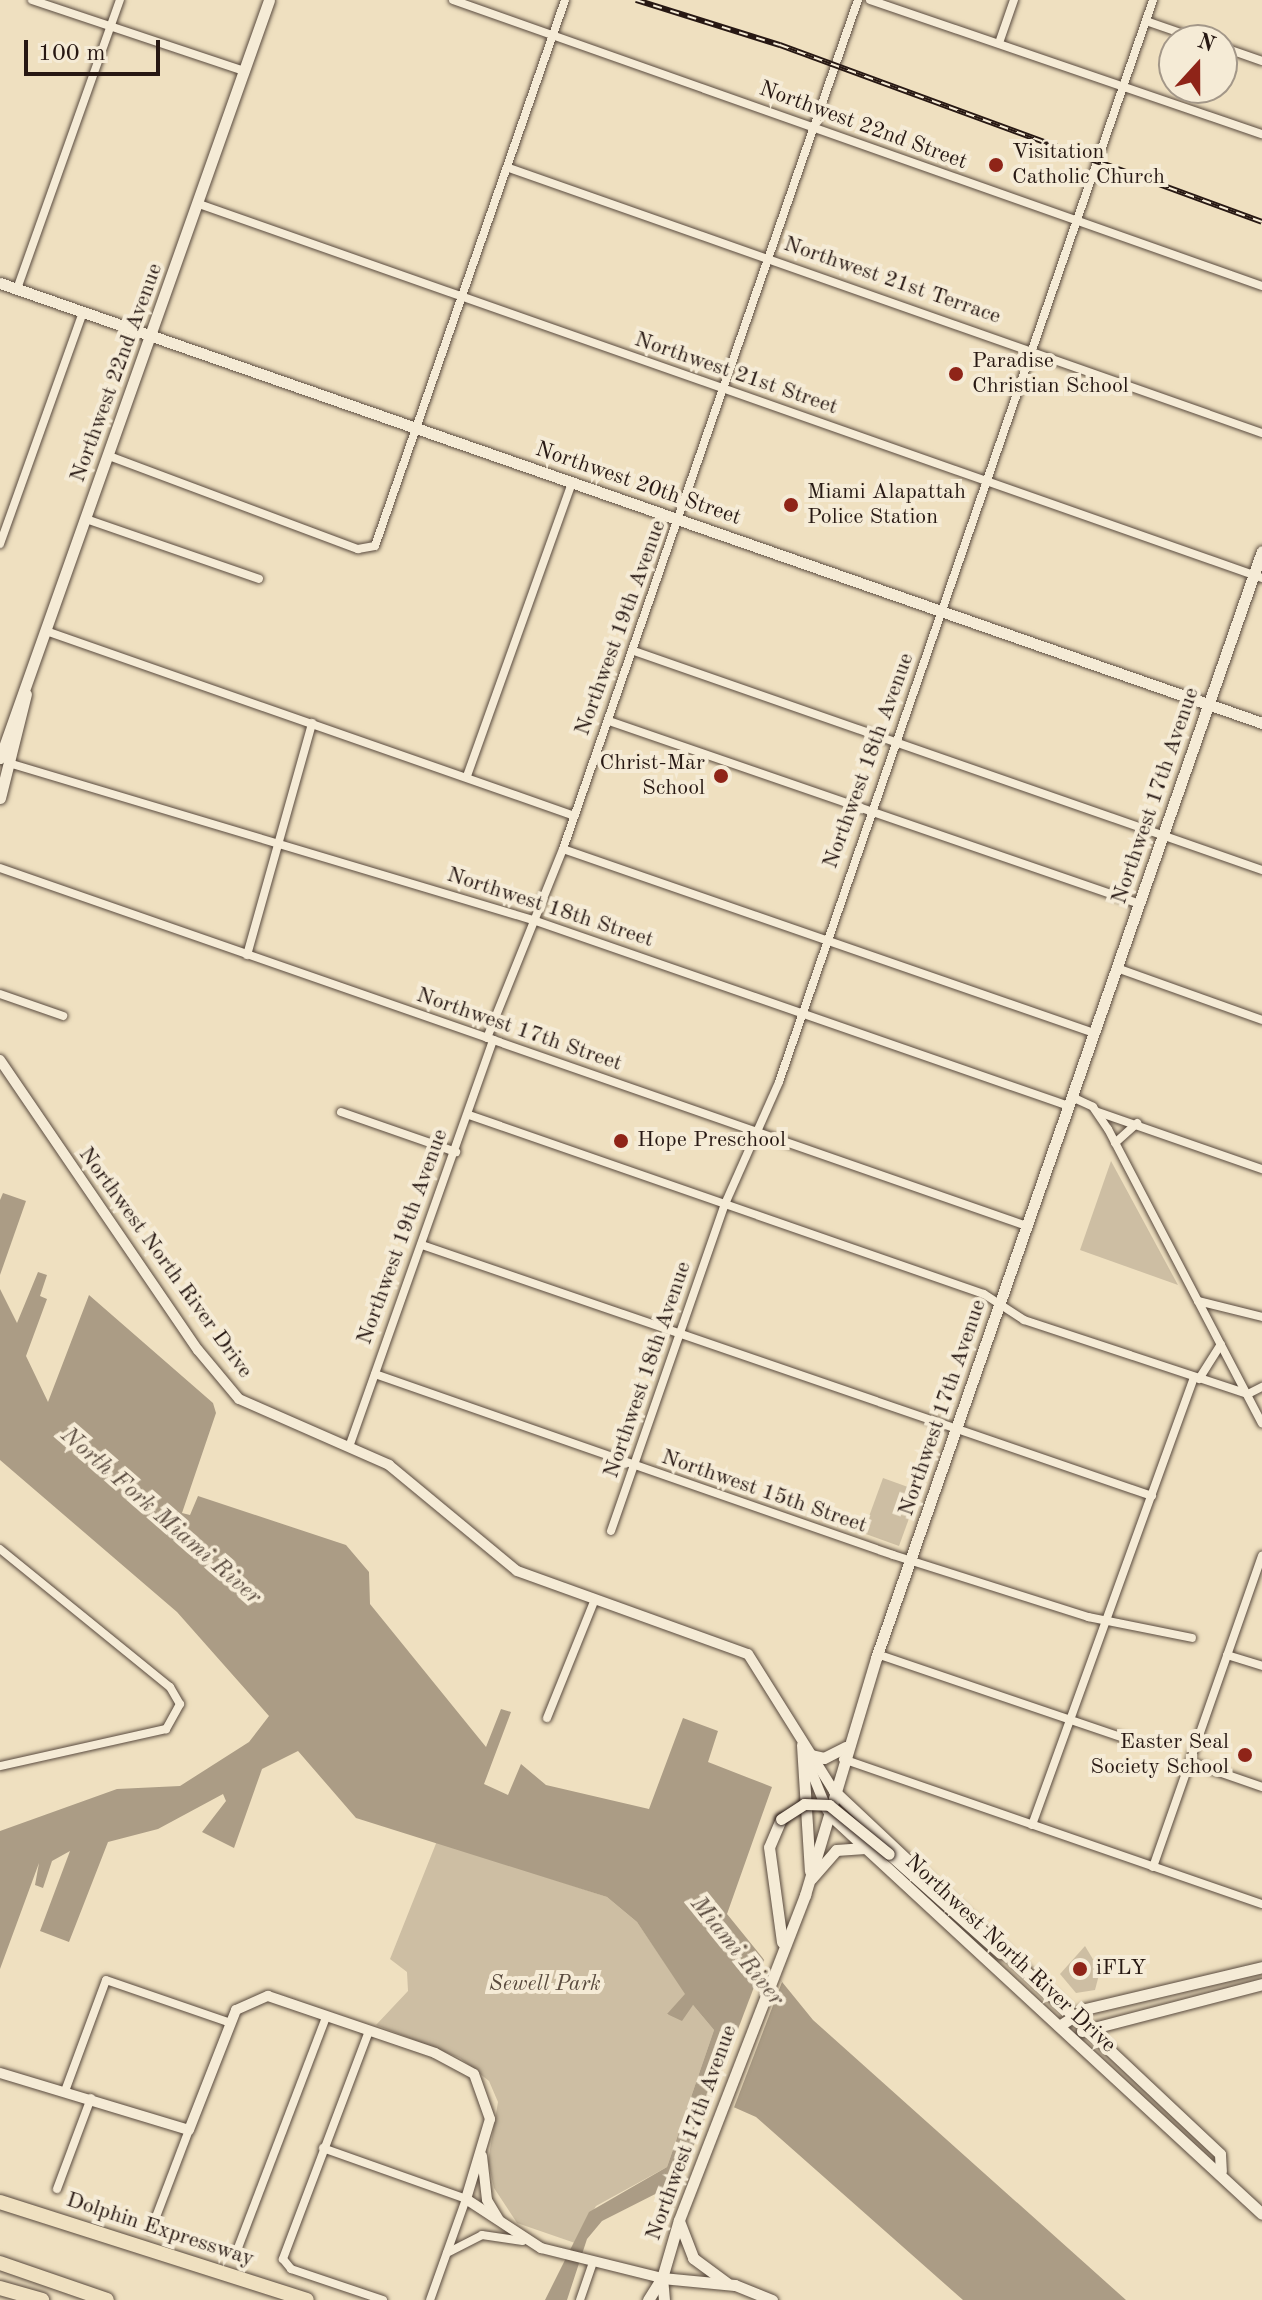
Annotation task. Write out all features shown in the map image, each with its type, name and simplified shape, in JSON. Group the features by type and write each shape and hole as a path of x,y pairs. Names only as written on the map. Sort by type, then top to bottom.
{"highway":[{"name":"Dolphin Expressway","path":"0,2202 315,2300"},
{"path":"0,2263 107,2300"},
{"path":"0,2288 38,2299"}],"main road":[{"name":"Northwest 22nd Avenue","path":"0,758 153,336 269,0"},
{"name":"Northwest 20th Street","path":"0,283 1262,723"},
{"name":"Northwest 17th Avenue","path":"648,2300 662,2278 679,2220 810,1880 844,1753 877,1654 1209,704 1258,576 1262,551"},
{"path":"0,798 12,764 27,685"},
{"path":"0,734 16,713"},
{"path":"810,1880 805,1750 824,1758 844,1753"},
{"name":"Northwest North River Drive","path":"834,1791 1220,2154 1221,2171"},
{"path":"780,1954 784,1912 769,1847 781,1819 804,1804 829,1805 1023,1970"},
{"name":"Northwest North River Drive","path":"829,1814 1221,2171 1262,2214"},
{"path":"810,1880 836,1850 865,1848"},
{"path":"1059,2026 1073,2016 1262,1967"},
{"path":"1071,2036 1086,2029 1262,1984"},
{"path":"679,2220 693,2258 727,2284"},
{"name":"Northwest 17th Avenue","path":"662,2278 664,2300"},
{"path":"662,2278 727,2284 772,2300"}],"street":[{"path":"32,0 244,71"},
{"path":"17,289 120,0"},
{"name":"Northwest 22nd Street","path":"453,0 1262,286"},
{"path":"109,456 358,549 375,546 565,0"},
{"name":"Northwest 19th Avenue","path":"349,1447 469,1115 490,1039 533,920 563,849 726,391 858,0"},
{"path":"870,0 1262,134"},
{"path":"999,43 1014,0"},
{"name":"Northwest 18th Avenue","path":"611,1531 725,1204 760,1133 869,812 991,479 1153,0"},
{"path":"1146,21 1158,25"},
{"path":"1238,53 1262,61"},
{"name":"Northwest 21st Terrace","path":"509,168 1035,350 1262,433"},
{"name":"Northwest 21st Street","path":"199,204 726,391 991,479 1258,576"},
{"path":"0,544 83,312"},
{"path":"467,776 572,482"},
{"path":"86,519 259,579"},
{"path":"46,631 575,816"},
{"path":"634,651 1262,870"},
{"path":"609,721 1140,904"},
{"path":"247,955 312,723"},
{"name":"Northwest 18th Street","path":"12,764 533,920 1098,1112"},
{"path":"563,849 1094,1033"},
{"name":"Northwest 17th Street","path":"0,868 1027,1226"},
{"path":"1117,968 1262,1020"},
{"path":"0,994 63,1016"},
{"name":"Northwest North River Drive","path":"0,1060 223,1383 260,1414 349,1447 408,1478 498,1561 748,1654 771,1681 805,1750 829,1814"},
{"path":"341,1112 456,1152"},
{"path":"1098,1112 1137,1123 1262,1169"},
{"path":"1098,1112 1262,1423"},
{"path":"469,1115 725,1204 1197,1378 1248,1394 1262,1387"},
{"path":"1115,1143 1137,1123"},
{"path":"422,1245 1152,1496"},
{"path":"1198,1301 1262,1317"},
{"path":"1032,1825 1105,1619 1197,1378 1221,1344"},
{"name":"Northwest 15th Street","path":"375,1374 634,1466 1105,1619 1192,1638"},
{"path":"0,1549 170,1687 179,1710 171,1726 157,1732 0,1766"},
{"path":"1153,1867 1262,1555"},
{"path":"547,1718 595,1599"},
{"path":"877,1654 1132,1741"},
{"path":"1227,1655 1262,1666"},
{"name":"Northwest North River Drive","path":"805,1750 834,1791"},
{"path":"844,1753 1032,1825 1262,1904"},
{"path":"1190,1762 1262,1787"},
{"path":"65,2091 106,1980 231,2023"},
{"path":"151,2230 231,2023 242,2003 261,1996 369,2031 474,2074 490,2110 482,2150 430,2300"},
{"path":"236,2253 326,2017"},
{"path":"369,2031 284,2255 288,2268 383,2300"},
{"path":"0,2073 189,2130"},
{"path":"57,2189 91,2098"},
{"path":"323,2148 466,2199 523,2241"},
{"path":"482,2150 485,2195 502,2225"},
{"path":"466,2199 485,2195"},
{"path":"447,2254 482,2235 523,2241 586,2264 662,2278"},
{"path":"580,2300 586,2264"}],"green space":[{"path":"1111,1161 1178,1285 1080,1250"},
{"path":"883,1478 919,1491 899,1546 863,1533"},
{"name":"Sewell Park","path":"437,1841 607,1897 637,1922 686,1994 667,2015 693,2005 714,2030 667,2167 596,2206 575,2243 517,2223 494,2188 488,2161 498,2102 489,2081 460,2058 376,2025 408,1991 407,1972 390,1959"},
{"name":"iFLY","path":"1085,1946 1100,1971 1095,1990 1076,1993 1060,1974"}],"water":[{"path":"3,1193 26,1201 0,1275 0,1200"},
{"path":"38,1272 47,1275 40,1296 47,1299 26,1356 48,1402 89,1295 213,1403 216,1413 182,1513 190,1515 198,1496 346,1545 369,1572 370,1604 486,1747 501,1709 511,1712 484,1784 508,1795 521,1764 546,1785 649,1809 683,1718 718,1731 708,1762 772,1787 727,1914 813,2020 1126,2300 963,2300 756,2117 713,2098 679,2182 602,2221 587,2239 567,2300 545,2300 589,2212 667,2167 714,2030 693,2005 682,2021 667,2014 685,1994 637,1922 607,1897 356,1818 298,1751 262,1769 234,1848 202,1832 226,1801 223,1794 158,1829 108,1842 69,1942 40,1931 70,1851 52,1861 43,1888 35,1885 39,1863 0,1969 0,1831 117,1789 180,1786 249,1742 269,1716 177,1612 0,1460 0,1289 17,1323"}],"pier":[{"path":"765,1958 782,1982 733,2110 710,2103"}],"railway":[{"path":"636,0 780,45 1262,222"}],"place":[{"name":"Visitation Catholic Church","path":"996,165"},
{"name":"Paradise Christian School","path":"956,374"},
{"name":"Miami Alapattah Police Station","path":"791,505"},
{"name":"Christ-Mar School","path":"721,776"},
{"name":"Hope Preschool","path":"621,1141"},
{"name":"Easter Seal Society School","path":"1245,1755"},
{"name":"iFLY","path":"1080,1969"}],"water label":[{"name":"North Fork Miami River","path":"160,1517"},
{"name":"Miami River","path":"736,1952"}]}
